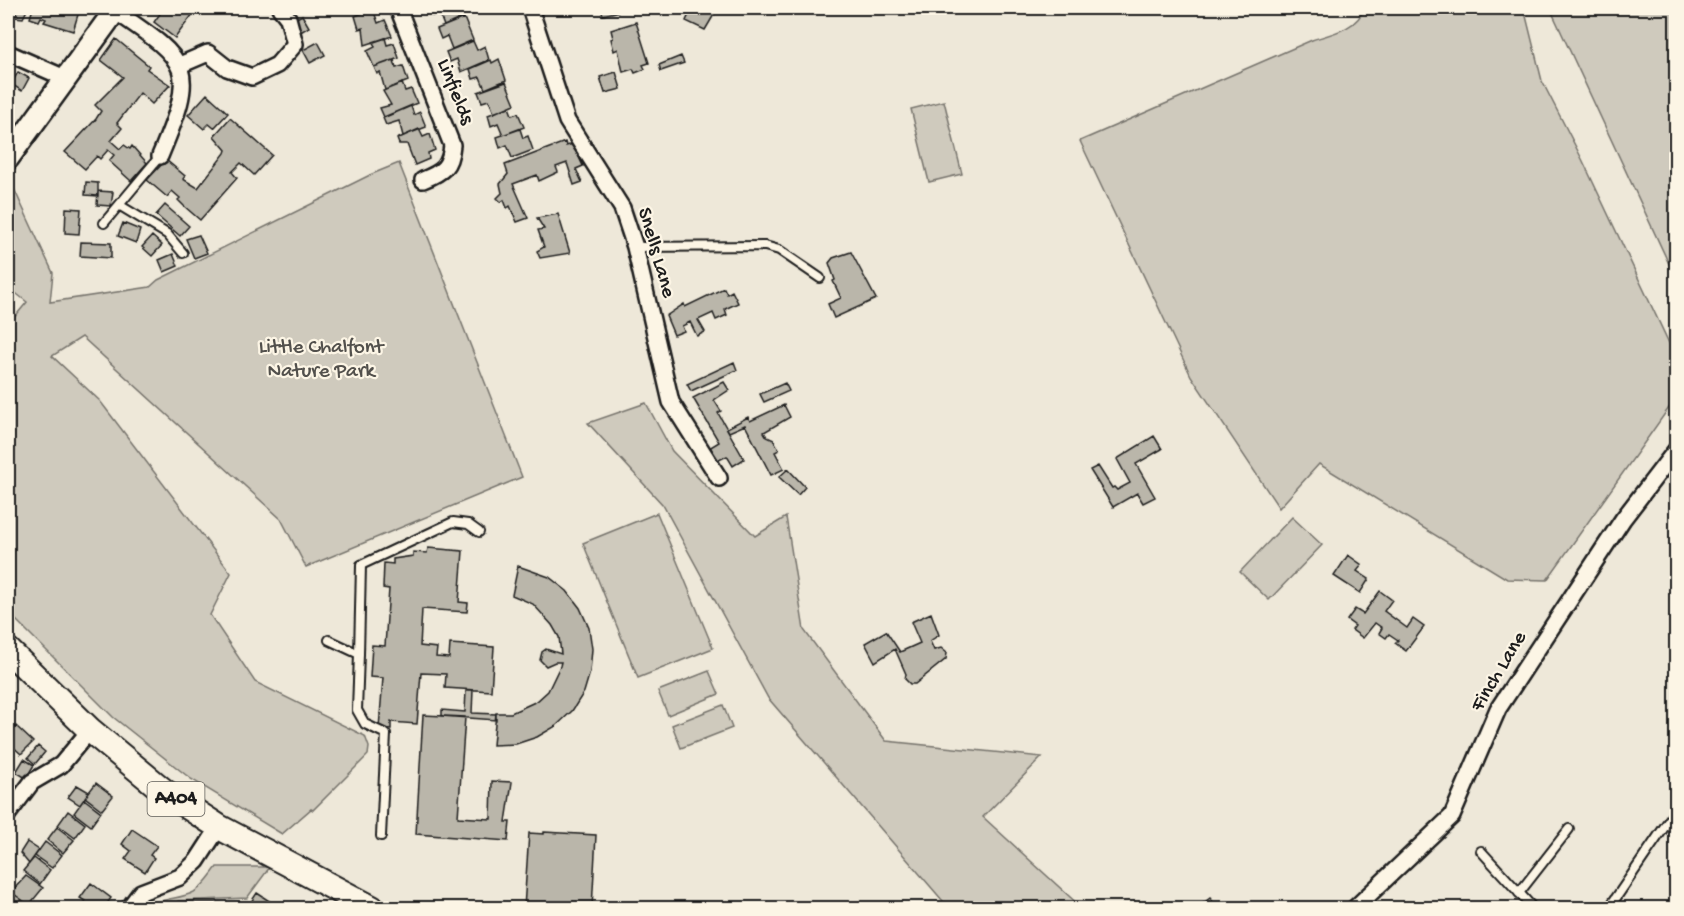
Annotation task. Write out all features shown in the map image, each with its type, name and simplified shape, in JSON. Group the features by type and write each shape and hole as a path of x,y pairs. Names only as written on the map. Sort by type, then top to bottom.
{"main road":[{"path":"8,158 116,9"},
{"name":"A404","path":"8,650 90,730 165,792 219,827 304,870 372,909"}],"street":[{"path":"180,65 208,53 227,69 252,77 277,65 295,44 288,18 280,8"},
{"name":"Linfields","path":"398,8 452,145 451,161 443,172 423,180"},
{"name":"Snells Lane","path":"530,8 567,122 622,208 635,247 671,402 719,478"},
{"path":"116,9 161,42 180,65 183,80 178,112 160,156"},
{"path":"8,53 65,78"},
{"name":"Finch Lane","path":"1355,909 1452,816 1498,709 1623,519 1677,450"},
{"path":"8,813 32,782 62,765 90,730"},
{"path":"129,909 141,892 180,877 196,861 219,827"}],"lane":[{"path":"104,223 160,156"},
{"path":"119,206 168,234 183,253"},
{"path":"635,247 765,246 779,250 820,278"},
{"path":"381,836 387,734 364,724 357,710 361,565 453,522 468,524 479,532"},
{"path":"329,640 359,654"},
{"path":"1610,909 1677,810"},
{"path":"1519,893 1569,828"},
{"path":"1481,851 1533,909"}],"green space":[{"path":"1364,8 1524,8 1542,81 1582,159 1676,358 1676,398 1547,580 1507,579 1319,464 1279,508 1191,376 1080,141 1312,40 1343,30 1356,21"},
{"path":"1550,8 1676,8 1676,279"},
{"path":"944,101 962,174 929,182 911,109"},
{"name":"Little Chalfont Nature Park","path":"399,163 522,477 306,567 281,519 82,337 52,356 100,401 231,573 210,615 255,682 365,736 369,747 368,755 313,810 311,809 282,834 191,779 113,717 8,612 8,325 27,302 8,287 8,181 9,178 53,273 50,302 150,287 158,280 372,174"},
{"path":"646,403 672,451 755,536 786,517 804,630 886,741 1042,757 983,817 1082,908 949,908 768,698 663,505 588,423"},
{"path":"657,513 713,648 638,678 583,543"},
{"path":"1292,517 1322,545 1269,600 1240,572"},
{"path":"709,671 719,694 668,715 658,691"},
{"path":"723,705 732,728 681,748 672,725"},
{"path":"217,867 270,867 247,898 178,901 177,908 148,908 153,904 194,892 204,884"}],"building":[{"path":"8,8 28,8 23,18 15,17 16,12 12,11 9,21"},
{"path":"33,8 80,8 73,31 44,22 46,19 41,17 39,21 30,18"},
{"path":"164,8 192,8 189,12 193,14 175,38 154,22"},
{"path":"429,8 461,8 464,17 444,26 439,13 432,16"},
{"path":"601,8 633,8 603,15"},
{"path":"692,8 718,8 705,30 686,21"},
{"path":"373,9 378,23 385,20 392,36 365,45 363,28 359,29 355,16"},
{"path":"302,15 309,27 299,33 291,21"},
{"path":"464,18 473,40 452,49 447,36 441,39 437,29"},
{"path":"636,22 649,63 643,65 645,69 635,73 633,69 623,72 618,49 614,51 611,30"},
{"path":"385,38 387,45 394,43 399,58 374,67 367,51 375,47 373,42"},
{"path":"116,39 149,66 147,69 170,85 152,104 140,93 117,123 122,128 111,141 120,149 124,145 130,149 132,146 147,163 131,181 109,161 114,155 108,150 100,159 97,156 85,169 65,152 96,119 101,111 95,105 123,77 101,60"},
{"path":"473,41 477,50 485,46 489,60 461,72 457,59 450,62 446,52"},
{"path":"318,42 325,55 310,63 303,50"},
{"path":"681,56 684,63 661,71 659,65"},
{"path":"499,59 506,80 485,89 480,77 473,79 470,69"},
{"path":"394,60 396,68 403,66 408,81 385,90 380,72 377,74 374,67"},
{"path":"18,72 29,78 22,91 11,84"},
{"path":"616,72 621,89 605,93 600,77"},
{"path":"506,82 515,104 494,113 489,100 482,102 478,92"},
{"path":"402,83 405,91 411,89 417,103 384,117 380,108 391,105 383,91"},
{"path":"207,94 228,113 214,128 209,124 204,129 188,115"},
{"path":"411,106 414,115 420,112 426,127 403,136 399,121 386,125 383,118"},
{"path":"509,107 512,115 518,113 524,127 503,135 498,123 491,126 488,115"},
{"path":"230,118 272,155 254,175 241,163 232,172 237,178 200,220 178,200 180,198 172,191 167,197 147,180 166,160 185,176 183,179 198,188 225,153 226,150 214,136"},
{"path":"419,129 423,137 430,134 435,150 428,153 429,159 415,165 407,144 399,144 397,139"},
{"path":"520,129 523,138 528,136 533,150 512,158 507,145 500,148 497,137"},
{"path":"565,142 566,146 573,144 583,166 576,169 582,182 574,185 567,163 556,167 558,172 539,181 537,175 513,184 528,218 517,222 510,206 507,208 504,200 501,202 497,198 502,193 500,184 508,174 505,165"},
{"path":"86,182 98,183 98,196 85,195"},
{"path":"98,191 113,192 111,206 97,205"},
{"path":"165,205 189,226 180,236 156,215"},
{"path":"66,208 81,209 79,234 65,233"},
{"path":"558,214 570,253 540,258 537,251 544,247 538,230 544,229 537,218"},
{"path":"123,223 140,230 136,243 118,236"},
{"path":"199,235 207,253 194,258 186,239"},
{"path":"152,236 162,245 152,256 142,247"},
{"path":"81,242 111,243 111,258 80,256"},
{"path":"851,252 876,299 834,318 828,304 841,298 833,281 835,280 829,263 833,258"},
{"path":"173,254 178,266 164,272 159,260"},
{"path":"724,288 727,294 732,291 738,303 725,309 727,315 716,320 713,313 698,320 705,332 697,336 690,322 682,326 684,331 674,335 666,316 684,304 685,307"},
{"path":"734,362 737,370 691,391 687,384"},
{"path":"724,382 729,390 714,400 721,411 718,413 744,459 733,466 727,456 717,461 709,448 719,442 693,398"},
{"path":"785,383 789,391 764,402 760,394"},
{"path":"784,405 790,417 764,432 767,437 774,440 779,450 775,452 784,469 771,475 745,425 729,432 727,428 748,417 750,421"},
{"path":"1154,436 1162,449 1136,464 1155,497 1143,503 1137,493 1113,507 1090,470 1098,466 1112,488 1117,490 1130,483 1117,459"},
{"path":"788,469 805,487 798,495 779,477"},
{"path":"428,548 463,551 459,602 468,603 467,612 422,609 420,646 437,648 436,657 449,658 450,644 494,647 491,691 445,688 446,674 421,673 417,724 391,722 391,729 379,728 383,678 370,677 372,645 385,646 389,589 383,588 384,563 393,564 393,559 413,556 413,552 427,553"},
{"path":"1348,555 1362,565 1357,571 1369,579 1360,593 1334,576"},
{"path":"518,566 549,577 567,591 580,608 589,628 592,649 590,672 584,692 572,711 556,726 537,737 516,744 493,745 496,713 511,713 537,701 548,691 561,662 546,666 540,660 542,652 546,649 561,654 559,637 552,625 533,604 512,595"},
{"path":"1380,591 1392,600 1384,611 1407,628 1413,619 1424,627 1406,651 1395,643 1398,640 1389,634 1386,638 1379,633 1382,628 1375,623 1363,638 1352,630 1355,626 1347,620 1355,609 1363,614"},
{"path":"931,613 939,635 930,641 934,650 941,648 947,653 946,659 915,684 910,684 905,679 906,674 895,649 875,662 865,643 886,631 900,652 920,643 911,622"},
{"path":"466,690 473,690 472,713 496,714 496,720 442,716 442,710 465,712"},
{"path":"423,715 465,717 458,817 491,819 492,781 512,782 506,822 510,822 508,841 416,834"},
{"path":"16,726 33,742 21,754 10,744 8,747 8,735"},
{"path":"38,746 45,752 35,764 28,758"},
{"path":"24,759 34,765 26,778 16,772"},
{"path":"96,783 113,796 102,810 85,797"},
{"path":"77,785 89,792 80,805 68,797"},
{"path":"84,799 101,812 91,826 74,813"},
{"path":"68,811 85,824 75,838 58,825"},
{"path":"57,827 74,840 63,853 47,840"},
{"path":"132,829 157,846 150,855 154,858 145,872 125,859 131,851 122,844"},
{"path":"544,832 596,835 592,908 524,908 529,833 544,834"},
{"path":"27,842 39,850 29,864 20,853"},
{"path":"45,842 62,855 52,868 35,856"},
{"path":"34,858 50,870 40,884 23,871"},
{"path":"26,876 43,888 29,905 11,892"},
{"path":"91,883 111,898 104,908 80,907 85,901 80,898"},
{"path":"11,892 22,900 19,904 27,908 8,908 8,896"},
{"path":"257,893 280,908 247,908"},
{"path":"1210,898 1218,908 1197,908"},
{"path":"182,903 221,903 221,908 182,908"}]}
